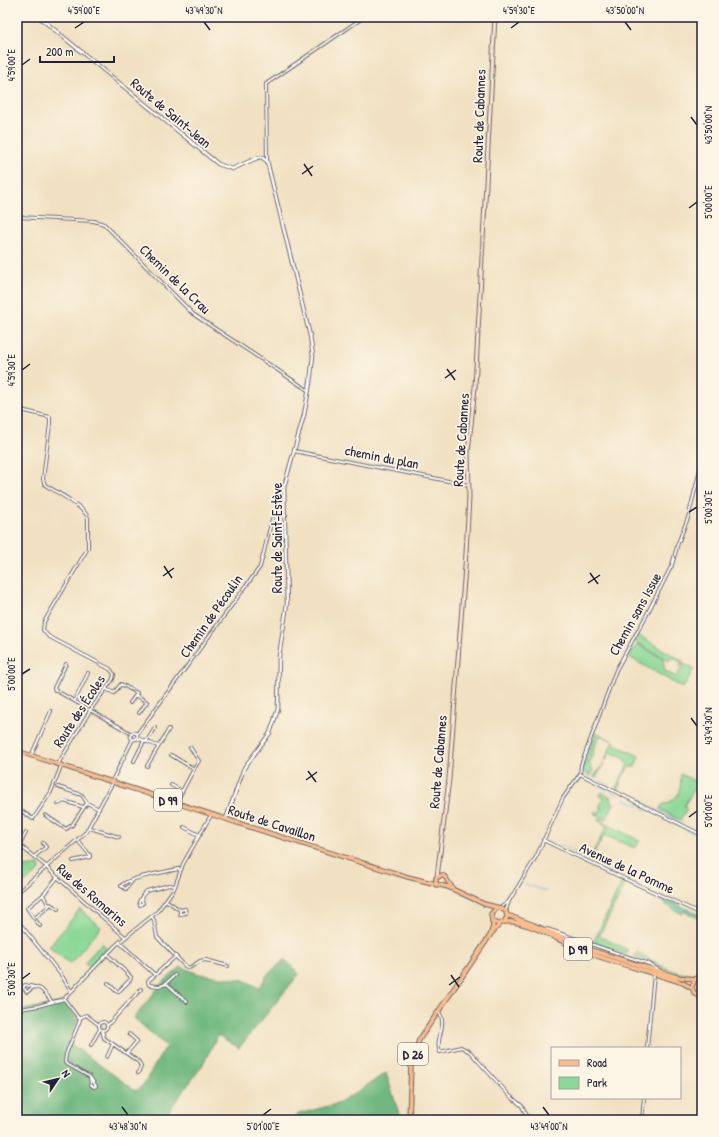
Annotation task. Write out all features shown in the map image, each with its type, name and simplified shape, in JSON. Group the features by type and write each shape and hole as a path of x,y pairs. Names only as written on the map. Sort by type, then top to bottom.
{"main road":[{"name":"Route de Cabannes","path":"436,877 449,779 458,662 469,447 476,387 495,17"},
{"name":"Route de Cavaillon","path":"17,751 106,782 112,782 176,802 311,848 425,880 436,885 444,886"},
{"name":"Route de Cabannes","path":"438,863 443,876"},
{"name":"Route de Cavaillon","path":"425,880 443,876"},
{"path":"443,876 456,891"},
{"path":"436,877 436,885"},
{"path":"446,881 444,886 484,904 498,908 506,913 502,923 492,921"},
{"path":"484,904 492,912 491,934"},
{"path":"492,912 498,908"},
{"name":"D 99","path":"506,913 591,950 686,979 695,979"},
{"name":"D 99","path":"502,923 522,924 586,952 686,984 692,988"},
{"name":"D 26","path":"409,1120 412,1060 421,1035 491,934 502,923"},
{"path":"702,976 695,979 692,988 695,995 702,998"}],"street":[{"name":"Route de Saint-Jean","path":"39,17 218,164 232,169 261,157 267,162"},
{"path":"267,162 266,84 364,17"},
{"name":"Route de Saint-Estève","path":"226,820 244,768 270,732 278,709 280,656 288,604 284,487 304,416 313,363 312,347 267,162"},
{"name":"Chemin de la Crau","path":"17,217 94,221 104,224 194,314 309,391"},
{"name":"Route des Écoles","path":"17,409 50,417 43,479 45,485 79,507 88,518 88,548 44,622 43,630 48,636 113,672 114,676 91,710 59,766 51,792 33,819 17,808"},
{"name":"chemin du plan","path":"294,451 467,485"},
{"name":"Chemin sans Issue","path":"580,774 580,765 616,670 672,565 688,518 702,462"},
{"name":"Chemin de Pécoulin","path":"137,734 260,567 274,512 286,515"},
{"path":"66,664 54,688 132,734 137,734 137,738"},
{"path":"75,700 88,673"},
{"path":"106,689 113,694 121,684 136,693 136,695 147,702 139,713"},
{"path":"130,703 136,695"},
{"path":"31,756 51,711"},
{"path":"134,761 145,741 155,728"},
{"path":"147,766 169,729"},
{"path":"17,893 78,841 89,827 133,739 131,737 132,734"},
{"path":"133,739 137,738 158,746"},
{"path":"176,802 200,761 190,747"},
{"path":"171,755 194,769"},
{"path":"506,913 509,901 536,857 563,798 576,776 580,774 702,835"},
{"path":"171,786 182,791"},
{"path":"58,787 82,795 87,803 99,809"},
{"path":"58,804 64,801 83,807"},
{"path":"45,815 66,829 72,825 87,803"},
{"path":"20,1009 52,1003 64,999 119,942 152,917 166,901 175,886 180,870 212,814"},
{"path":"89,827 119,837"},
{"path":"184,827 200,835"},
{"name":"Rue des Romarins","path":"26,833 19,845 47,867 57,878 125,937"},
{"name":"Avenue de la Pomme","path":"543,840 702,914"},
{"path":"73,861 90,857 78,841"},
{"path":"34,856 46,847 43,843"},
{"path":"133,880 126,889 120,886 125,882 133,880 180,870"},
{"path":"40,926 28,908 43,895 57,878"},
{"path":"141,898 147,891 169,885 175,886"},
{"path":"43,895 50,904 58,910"},
{"path":"166,901 180,910"},
{"path":"498,908 509,901"},
{"path":"33,917 50,904"},
{"path":"152,917 154,920 157,938 175,957 189,968 200,961 206,960 228,966"},
{"path":"17,920 62,976 71,991"},
{"path":"119,942 155,975"},
{"path":"107,954 131,977 130,980 118,992 108,983"},
{"path":"175,957 148,981 148,984 156,986 164,984 175,975"},
{"path":"647,1047 654,974"},
{"path":"164,984 167,984 187,1002"},
{"path":"34,987 26,992 23,987 25,985 34,987 43,989 52,1003"},
{"path":"91,1045 101,1030 105,1029 141,989"},
{"path":"64,999 80,1020 65,1060 70,1066 90,1077 96,1086 94,1087 91,1085 90,1077"},
{"path":"438,1010 442,1020 440,1052 460,1047 470,1052 509,1095 522,1106 528,1118"},
{"path":"79,1018 86,1015 99,1025 102,1036 140,1064 141,1067 138,1073"},
{"path":"99,1025 103,1022 107,1026"},
{"path":"127,1053 137,1041 129,1034"},
{"path":"107,1057 113,1044"},
{"path":"642,1120 644,1099"}],"green space":[{"path":"636,634 683,661 683,664 680,667 681,662 671,657 669,661 632,640"},
{"path":"637,644 663,659 665,671 676,677 684,664 694,669 683,688 629,657"},
{"path":"597,733 613,741 602,736 598,737 589,765 593,770 589,776 582,770 595,734"},
{"path":"613,741 615,742 614,744 639,756 635,767 629,767 620,781 620,787 618,790 616,787 628,764 625,759 610,752 603,765"},
{"path":"603,765 596,778 594,776"},
{"path":"681,774 698,783 684,806 687,809 680,820 660,809 662,805 668,803 678,794"},
{"path":"602,792 609,797 612,796 610,801 614,803 606,820 594,813 595,811 599,813 602,808 599,807 604,798 600,796"},
{"path":"600,818 607,824 640,841 635,848 604,835 589,860 607,826 597,820"},
{"path":"39,865 40,870 17,889 17,868"},
{"path":"617,877 626,883 599,936 628,950 628,953 626,954 593,943 622,882 616,879"},
{"path":"662,898 702,916 702,920 684,911 682,914 659,900"},
{"path":"80,909 101,927 70,964 49,947"},
{"path":"102,943 107,948 90,968 84,963"},
{"path":"637,952 669,969 687,974 702,970 702,974 685,976 676,974 635,957 634,956"},
{"path":"285,959 299,974 239,1048 218,1035 202,1066 162,1120 17,1120 17,1011 64,1002 78,1020 68,1042 136,1091 143,1085 166,1046 134,1018 162,983 181,967 199,974 244,980 259,988 267,975"},
{"path":"386,1073 401,1120 295,1120 298,1114 340,1103"}],"waterway":[{"path":"585,773 589,775"},
{"path":"587,779 593,782"},
{"path":"601,781 610,786"},
{"path":"599,785 609,791"},
{"path":"612,792 618,795"},
{"path":"624,799 641,806"},
{"path":"637,800 683,823"},
{"path":"644,808 650,811"},
{"path":"666,820 678,826"},
{"path":"683,828 693,834"},
{"path":"695,829 702,832"},
{"path":"548,844 560,850"},
{"path":"561,845 569,849"},
{"path":"572,851 585,857"},
{"path":"564,852 613,876"},
{"path":"595,862 613,870"},
{"path":"618,878 625,882"},
{"path":"525,884 546,891"},
{"path":"630,885 702,918"}]}
